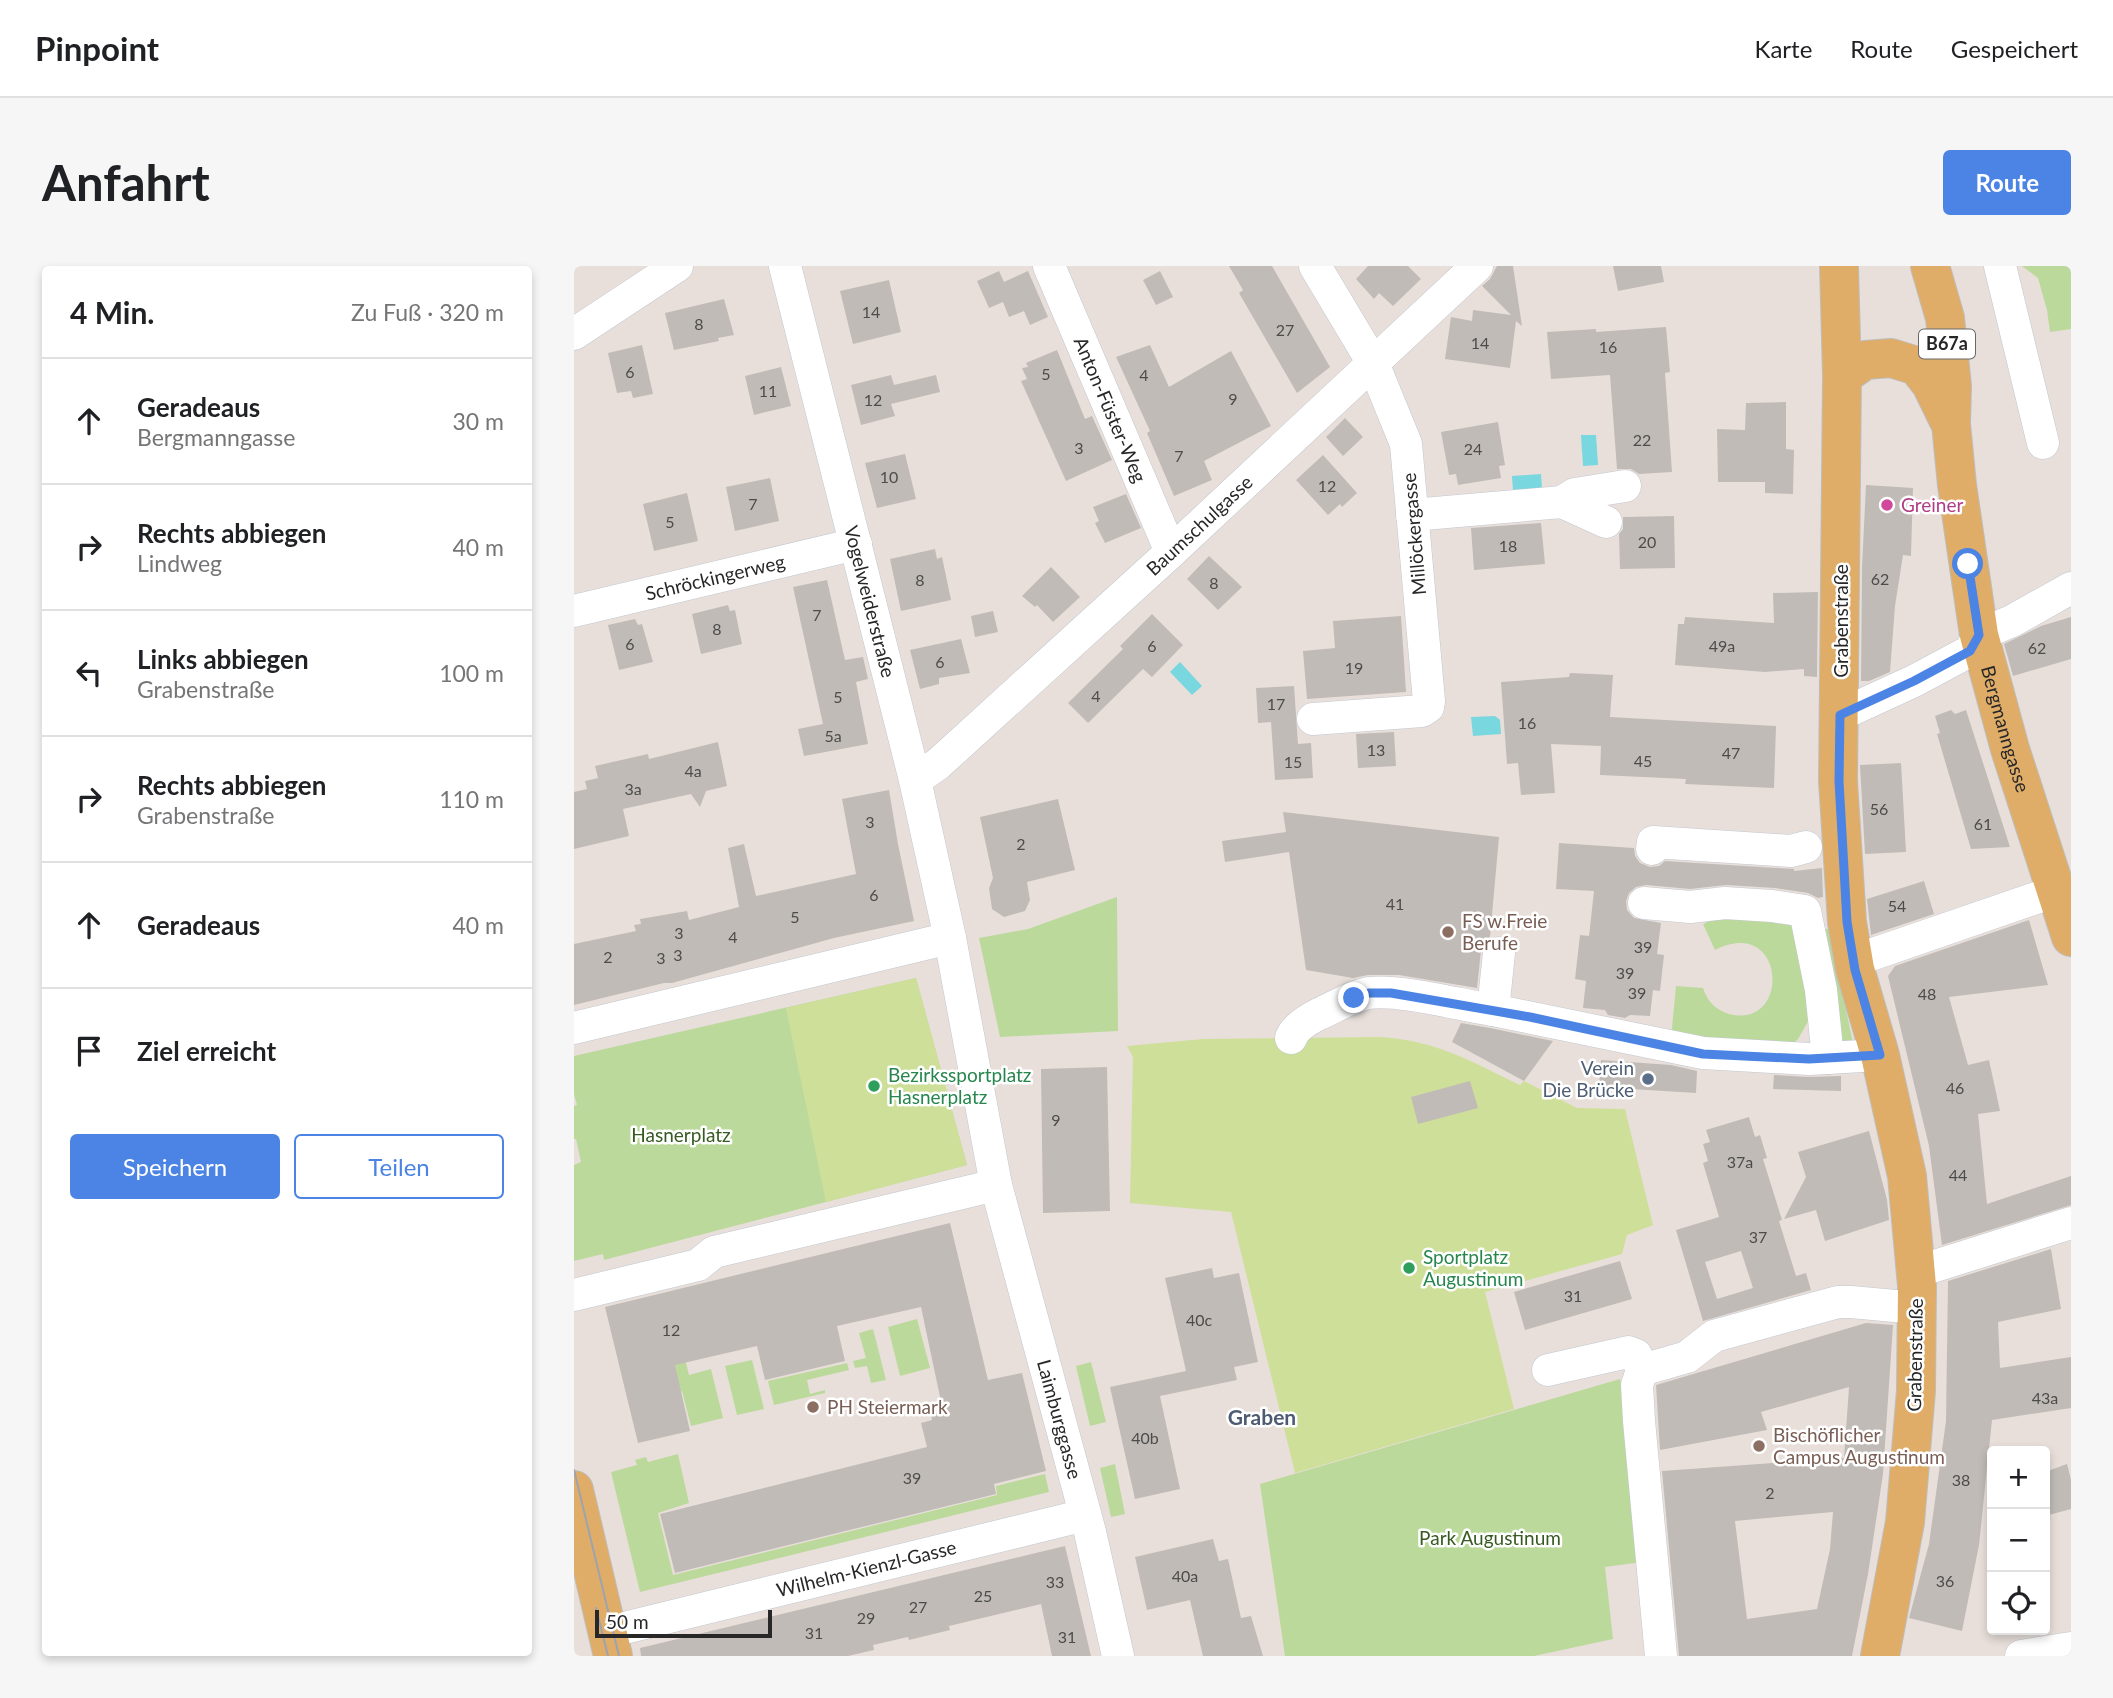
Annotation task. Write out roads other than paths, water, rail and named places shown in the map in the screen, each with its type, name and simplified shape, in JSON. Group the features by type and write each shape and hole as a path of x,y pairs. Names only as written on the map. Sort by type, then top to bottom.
{"main road":[{"name":"Grabenstraße","path":"1839,266 1842,376 1839,781 1847,922 1853,961 1880,1055 1907,1176 1917,1290 1916,1391 1905,1522 1880,1656"},
{"name":"Bergmanngasse","path":"1930,266 1945,318 1952,386 1951,424 1957,485 1979,635 2010,749 2071,937"},
{"path":"1842,376 1865,360 1891,358 1917,366 1931,384 1951,424"},
{"path":"574,1490 611,1644"}],"street":[{"path":"574,334 677,266"},
{"name":"Vogelweiderstraße","path":"785,266 915,780 950,938"},
{"name":"Anton-Füster-Weg","path":"1049,266 1171,551"},
{"name":"Millöckergasse","path":"1313,719 1422,711 1428,707 1406,444 1373,363 1315,266"},
{"name":"Baumschulgasse","path":"915,780 938,764 1171,551 1477,266"},
{"path":"2000,266 2043,443"},
{"path":"1412,514 1562,502 1575,494 1625,486"},
{"path":"1562,502 1606,522"},
{"name":"Schröckingerweg","path":"574,611 856,544"},
{"path":"1840,715 1914,681 1970,651 1979,635 2071,588"},
{"path":"1653,849 1653,842 1791,851 1806,847"},
{"path":"1853,961 2056,891"},
{"path":"1644,903 1690,907 1725,903 1804,911 1821,990 1828,1058"},
{"path":"574,1028 950,938 996,1185 715,1252 698,1265 574,1295"},
{"path":"1493,1010 1499,953"},
{"path":"1291,1038 1293,1032 1311,1018 1354,998 1369,993 1391,993 1493,1010 1703,1054 1782,1058 1880,1055"},
{"name":"Laimburggasse","path":"996,1185 1085,1515 1118,1656"},
{"path":"1642,1370 1687,1357 1714,1336 1825,1305 1917,1290 2058,1227"},
{"path":"1548,1370 1628,1352 1636,1355 1642,1370 1637,1385 1639,1421 1661,1656"},
{"name":"Wilhelm-Kienzl-Gasse","path":"611,1644 1085,1515"},
{"path":"2021,1656 2071,1648"}],"water":[{"path":"1581,435 1596,435 1598,465 1583,466"},
{"path":"1541,474 1542,489 1513,491 1512,476"},
{"path":"1180,662 1202,686 1192,695 1170,672"},
{"path":"1495,716 1500,720 1501,734 1473,736 1471,717"}],"tram line":[{"path":"574,1470 619,1656"},
{"path":"596,1608 608,1656"}],"place":[{"name":"Greiner","path":"1887,505"},
{"name":"FS w.Freie Berufe","path":"1448,932"},
{"name":"Verein Die Brücke","path":"1648,1079"},
{"name":"Bezirkssportplatz Hasnerplatz","path":"874,1086"},
{"name":"Sportplatz Augustinum","path":"1409,1268"},
{"name":"PH Steiermark","path":"813,1407"},
{"name":"Bischöflicher Campus Augustinum","path":"1759,1446"}],"district":[{"name":"Graben","path":"1262,1418"}],"park label":[{"name":"Hasnerplatz","path":"681,1135"},
{"name":"Park Augustinum","path":"1490,1538"}]}
